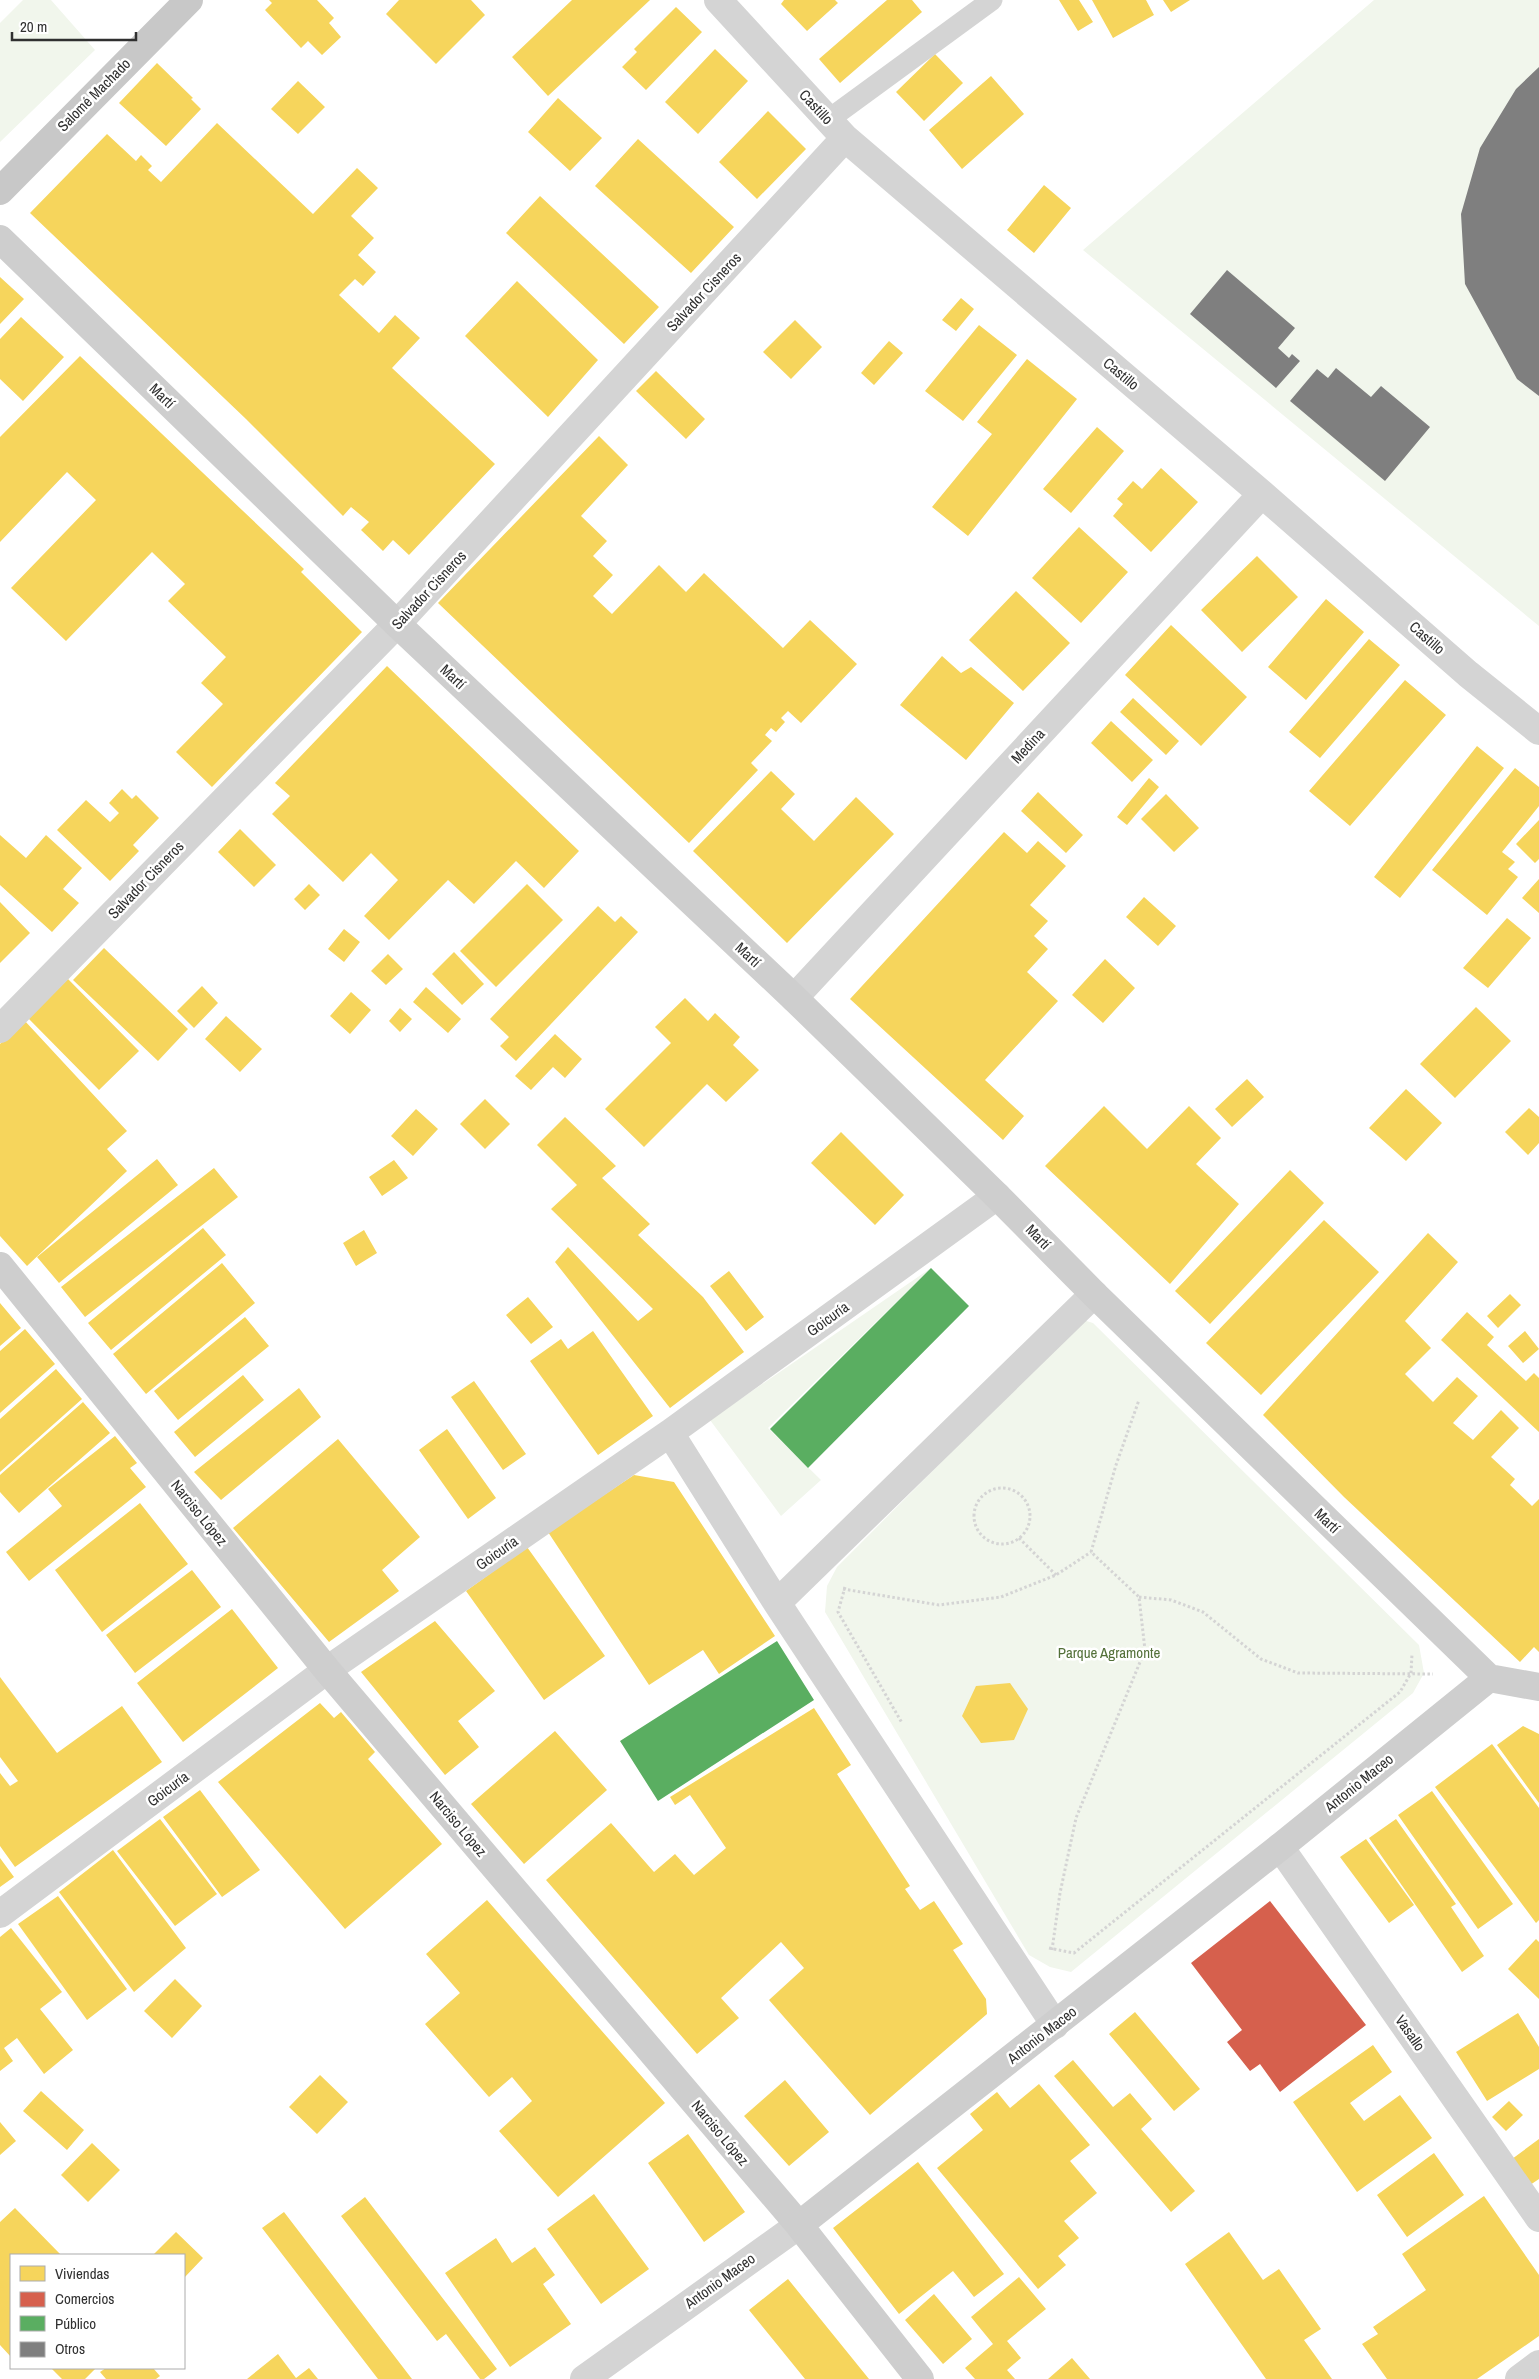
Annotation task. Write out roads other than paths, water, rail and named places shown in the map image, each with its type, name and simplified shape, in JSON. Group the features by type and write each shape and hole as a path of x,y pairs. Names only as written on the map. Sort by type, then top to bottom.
{"main road":[{"name":"Salomé Machado","path":"0,191 189,0"}],"street":[{"name":"Castillo","path":"718,0 837,129 1262,494 1468,674 1539,731"},
{"name":"Salvador Cisneros","path":"0,1029 397,624 837,129"},
{"name":"Martí","path":"0,239 397,624 794,998 997,1196 1094,1294 1489,1678"},
{"name":"Medina","path":"794,998 1262,494"},
{"name":"Goicuría","path":"0,1914 327,1670 670,1433 997,1196"},
{"name":"Narciso López","path":"0,1266 327,1670 799,2225 920,2379"},
{"path":"777,1603 1094,1294"},
{"path":"670,1433 777,1603 1055,2025"},
{"path":"1489,1678 1539,1687"},
{"name":"Antonio Maceo","path":"584,2379 799,2225 1280,1847 1489,1678"},
{"name":"Vasallo","path":"1280,1847 1539,2218"},
{"path":"1519,2379 1539,2364"}],"lane":[{"name":"Salvador Cisneros","path":"837,129 992,0"}],"park label":[{"name":"Parque Agramonte","path":"1109,1653"}]}
